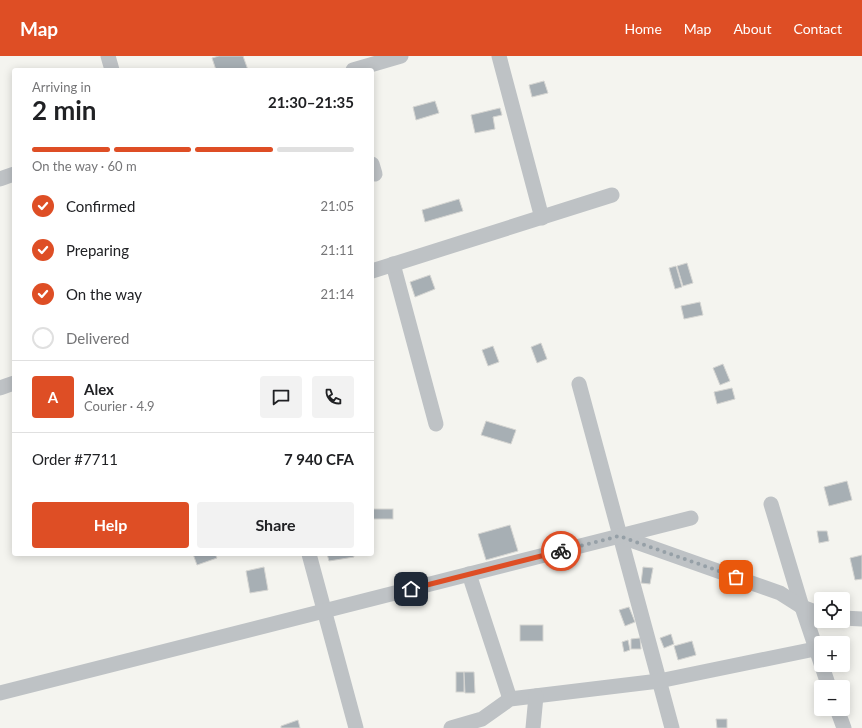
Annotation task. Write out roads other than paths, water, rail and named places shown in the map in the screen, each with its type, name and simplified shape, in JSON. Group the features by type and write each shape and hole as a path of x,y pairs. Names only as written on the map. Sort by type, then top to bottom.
{"street":[{"path":"108,56 111,68"},
{"path":"360,68 401,56"},
{"path":"499,56 542,218"},
{"path":"0,179 12,175"},
{"path":"374,270 612,195"},
{"path":"393,264 436,424"},
{"path":"0,388 12,384"},
{"path":"579,384 672,728"},
{"path":"771,504 814,646"},
{"path":"0,692 691,518"},
{"path":"619,536 780,593 802,608 814,612"},
{"path":"311,556 356,728"},
{"path":"469,574 510,699"},
{"path":"850,618 862,619"},
{"path":"451,728 482,719 510,699 659,681 814,649"},
{"path":"533,728 536,696"},
{"path":"840,716 844,728"}]}
